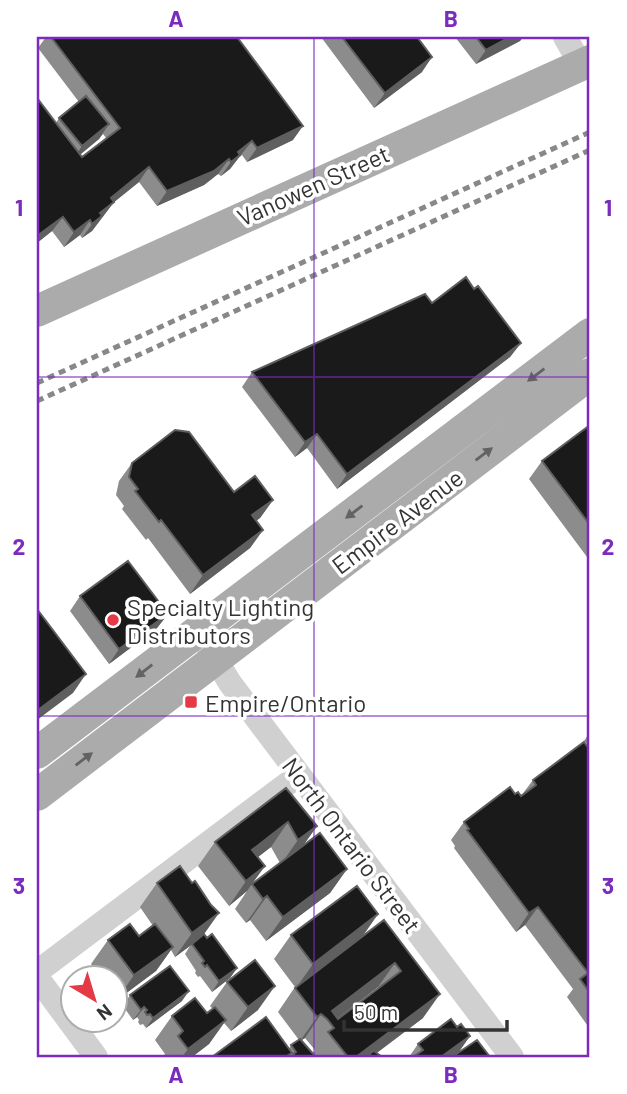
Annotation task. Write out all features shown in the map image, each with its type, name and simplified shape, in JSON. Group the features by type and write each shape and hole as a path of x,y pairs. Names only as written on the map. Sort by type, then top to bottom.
{"main road":[{"name":"Vanowen Street","path":"37,311 585,63"},
{"name":"Empire Avenue","path":"37,753 590,334"},
{"name":"Empire Avenue","path":"37,795 590,374"}],"street":[{"path":"565,37 585,63"},
{"name":"North Ontario Street","path":"198,629 230,683 512,1057"},
{"path":"96,1057 37,974 299,775"}],"building":[{"path":"51,37 237,37 303,126 257,148 252,141 238,152 240,155 231,162 229,159 214,171 167,191 149,167 111,198 114,202 100,213 102,216 92,224 90,220 74,232 63,217 37,236 37,98 82,157 120,128"},
{"path":"342,37 417,37 432,57 385,93"},
{"path":"476,37 510,37 486,50"},
{"path":"86,96 109,124 82,146 59,118"},
{"path":"466,277 474,289 478,286 521,343 347,474 317,434 305,442 252,372 425,294 432,303"},
{"path":"590,425 590,525 542,461"},
{"path":"175,430 189,432 234,492 255,476 273,500 252,515 263,530 203,575 135,491 138,489 129,477 132,463"},
{"name":"Specialty Lighting Distributors","path":"128,561 168,614 119,649 80,596"},
{"path":"37,609 86,674 38,710 37,708"},
{"path":"584,742 587,746 590,743 590,993 580,979 588,973 538,907 529,913 467,830 469,829 464,822 510,787 515,794 518,792 521,796 536,785 533,780"},
{"path":"286,788 317,826 298,840 288,822 252,850 265,866 246,881 215,842"},
{"path":"320,833 347,869 283,917 267,896 263,899 252,884"},
{"path":"180,866 219,913 192,933 157,883"},
{"path":"357,886 378,914 313,964 291,935"},
{"path":"384,920 440,994 356,1057 348,1057 328,1032 334,1028 321,1014 317,1017 295,988","holes":["395,963 401,971 338,1019 332,1011"]},
{"path":"130,924 139,936 155,924 173,947 134,975 130,964 126,964 108,940"},
{"path":"204,934 207,938 212,934 237,968 219,981 207,965 205,967 202,963 204,961 192,944"},
{"path":"255,960 275,986 248,1007 227,982"},
{"path":"170,966 189,991 153,1018 150,1014 147,1015 144,1007 141,1010 130,995"},
{"path":"195,998 207,1013 215,1007 226,1020 188,1049 178,1036 183,1031 172,1016"},
{"path":"266,1017 292,1053 285,1057 212,1057"},
{"path":"451,1019 457,1027 461,1024 470,1036 441,1057 413,1057 423,1050 418,1044"},
{"path":"300,1039 316,1057 296,1057 293,1054 296,1052 291,1045"},
{"path":"477,1040 490,1057 452,1057"},
{"path":"374,1051 382,1057 372,1057 369,1054"}],"railway":[{"path":"37,383 590,132"},
{"path":"37,401 590,150"}],"place":[{"name":"Specialty Lighting Distributors","path":"113,620"},
{"name":"Empire/Ontario","path":"191,702"}]}
